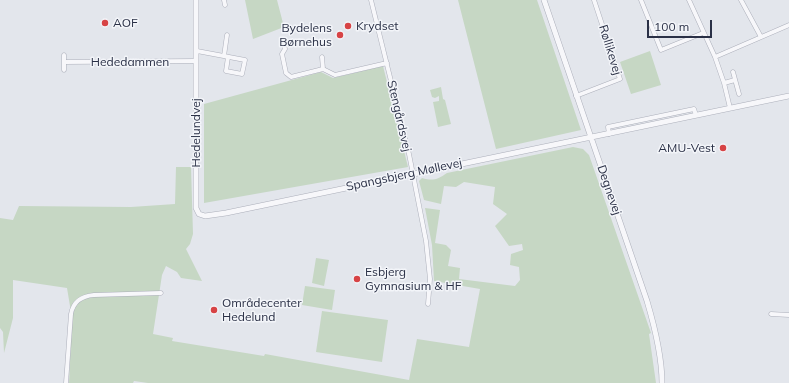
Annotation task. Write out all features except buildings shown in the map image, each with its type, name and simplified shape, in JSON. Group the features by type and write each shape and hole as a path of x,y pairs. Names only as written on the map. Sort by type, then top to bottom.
{"street":[{"name":"Hedelundvej","path":"196,0 196,208 199,214"},
{"name":"Stengårdsvej","path":"371,0 413,173 428,252 430,279 428,304"},
{"name":"Degnevej","path":"544,0 654,324 659,350 662,383"},
{"name":"Røllikevej","path":"576,96 620,79 594,0"},
{"path":"642,0 661,50 703,33"},
{"path":"689,0 715,57 724,83 730,108"},
{"path":"741,0 761,37"},
{"path":"715,57 789,25"},
{"path":"197,52 226,56 245,60 242,74 226,71 226,56 227,35"},
{"path":"284,44 285,49 282,54 286,73 291,77 323,69 335,75 387,63"},
{"path":"64,55 64,70"},
{"path":"322,57 323,69"},
{"name":"Hededammen","path":"64,62 196,61"},
{"path":"733,72 739,94"},
{"path":"724,83 735,80"},
{"name":"Spangsbjerg Møllevej","path":"199,214 205,216 226,213 789,96"},
{"path":"66,383 71,314 72,309 78,300 83,297 94,295 161,292"},
{"path":"771,314 789,315"}],"green space":[{"path":"245,0 277,0 284,27 253,39"},
{"path":"458,0 537,0 581,130 496,149"},
{"path":"650,51 661,85 631,94 620,62"},
{"path":"383,66 408,167 204,203 204,104 321,72 333,78"},
{"path":"441,87 443,99 445,100 451,124 438,127 433,102 439,101 439,96 435,98 432,97 430,90"},
{"path":"573,147 583,149 589,155 651,333 649,334 656,383 148,383 134,381 133,383 69,383 72,318 67,288 13,280 13,318 4,353 3,332 0,328 0,218 13,220 19,206 131,207 175,204 176,167 191,167 193,234 190,244 186,249 202,281 181,278 177,272 166,266 162,275 153,334 173,338 172,341 264,356 265,354 409,380 417,339 469,347 480,289 434,281 432,245 425,208 440,210 435,243 446,245 451,250 448,266 460,268 459,279 515,286 520,280 519,267 510,265 511,254 523,250 522,244 509,246 495,226 507,214 493,204 495,187 464,182 456,187 444,186 441,204 424,200 419,181 422,178 435,179 447,173"},
{"path":"316,258 329,260 324,286 312,283"},
{"path":"305,286 335,290 332,310 302,305"},
{"path":"322,311 388,320 382,362 316,352"}],"place":[{"name":"AOF","path":"105,23"},
{"name":"Krydset","path":"348,26"},
{"name":"Bydelens Børnehus","path":"340,35"},
{"name":"AMU-Vest","path":"723,148"},
{"name":"Esbjerg Gymnasium & HF","path":"357,279"},
{"name":"Områdecenter Hedelund","path":"214,310"}]}
